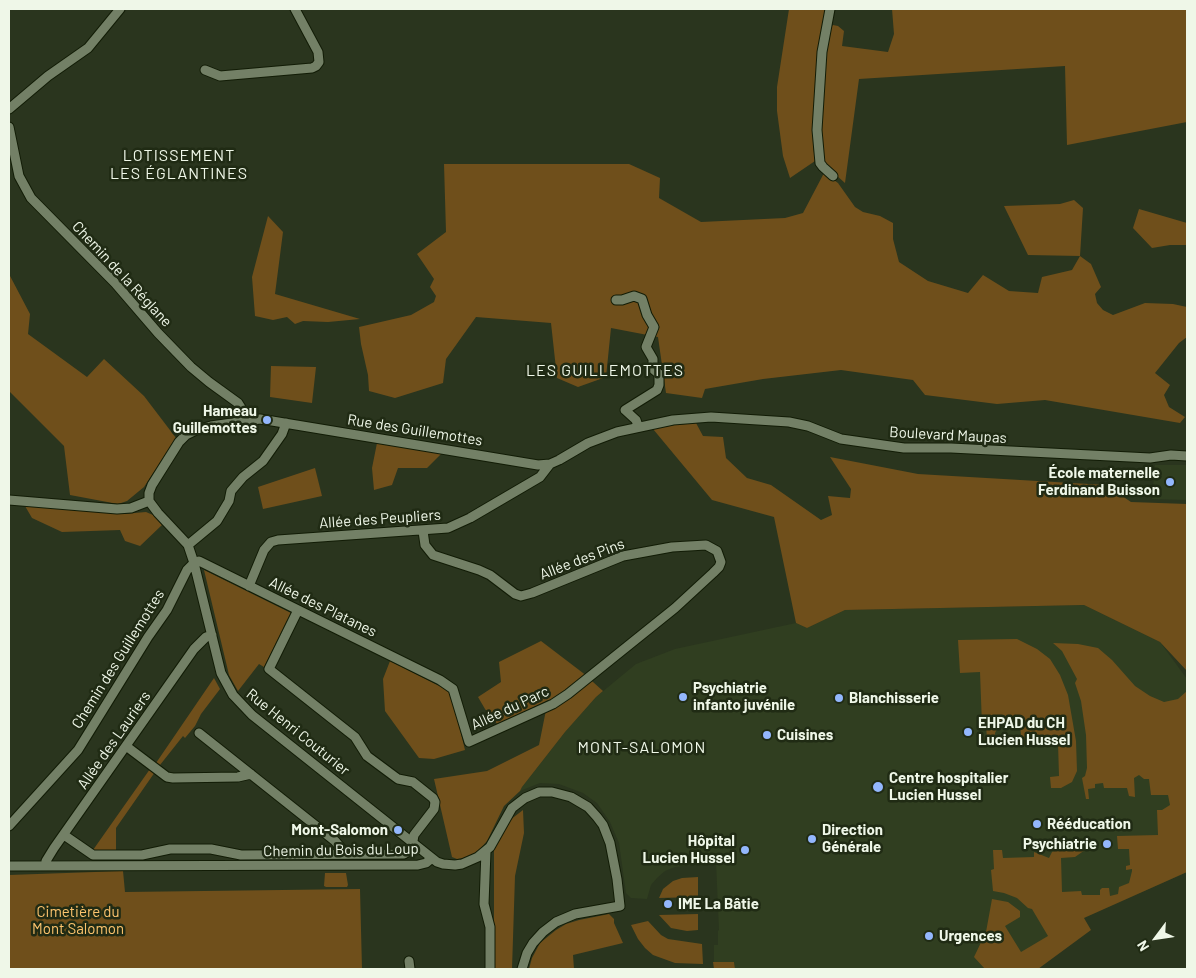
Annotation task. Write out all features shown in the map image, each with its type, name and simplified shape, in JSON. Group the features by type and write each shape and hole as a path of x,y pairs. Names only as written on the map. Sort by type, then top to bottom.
{"street":[{"path":"9,109 48,76 88,48 120,9"},
{"path":"205,70 220,76 312,68 316,66 318,52 295,9"},
{"path":"830,9 822,52 817,130 820,163 833,176"},
{"name":"Chemin de la Réglane","path":"9,127 20,176 31,198 115,283 158,333 191,367 238,403 243,411 244,420"},
{"path":"616,300 634,296 642,299 647,315 654,327 646,347 653,359 653,369 659,374 659,385 657,390 625,410 636,420 638,426"},
{"name":"Rue des Guillemottes","path":"149,501 152,485 179,442 186,435 211,426 244,420 260,419 529,464 550,464 604,436 638,426 673,420 711,417"},
{"name":"Boulevard Maupas","path":"711,417 789,422 808,426 847,441 904,448 951,448 1150,458 1171,455 1187,456"},
{"path":"188,545 216,521 229,501 231,490 243,477 263,461 282,434 286,423"},
{"name":"Allée des Peupliers","path":"249,586 264,550 271,542 442,529 462,523 540,477 550,464"},
{"path":"9,500 117,509 131,508 149,501 188,545 194,563"},
{"name":"Allée des Pins","path":"423,531 425,545 433,555 490,575 515,594 521,596 632,554 696,544 706,545 717,551 721,562 713,574 675,608 594,673"},
{"name":"Allée des Platanes","path":"194,563 199,561 440,680"},
{"name":"Rue Henri Couturier","path":"194,563 221,673 226,686 241,706 432,858"},
{"name":"Chemin des Guillemottes","path":"9,826 78,750 148,637 167,610 187,570 194,563"},
{"path":"64,835 94,855 142,855 170,849 211,849 241,855 404,854 411,849 414,835 434,809 435,802 431,796 412,782 398,779 367,756 355,737 269,669 298,610"},
{"name":"Allée des Lauriers","path":"47,866 46,861 194,649 206,637 212,635"},
{"name":"Allée du Parc","path":"440,680 453,689 470,742 552,704 594,673"},
{"path":"199,733 336,841 346,854"},
{"path":"126,746 172,778 238,777 251,774"},
{"name":"Chemin du Bois du Loup","path":"9,866 418,865 426,863 432,858 443,864 454,865 469,861 486,851 497,836 508,813 525,798 546,791 571,797 588,808 597,817 606,832 616,868 620,906 575,914 556,922 533,943 527,953 522,969"},
{"path":"486,851 484,904 490,927 490,969"}],"shaded area":[{"name":"École maternelle Ferdinand Buisson","path":"1155,465 1187,465 1187,500 1152,499"},
{"name":"Centre hospitalier Lucien Hussel","path":"1084,605 1160,642 1187,679 1187,872 1083,918 1013,969 735,969 734,962 714,962 714,945 718,945 719,930 716,862 675,867 665,871 651,885 647,899 631,898 626,893 619,843 610,822 597,803 583,793 559,784 540,783 520,791 565,732 596,697 636,664 675,649 796,623 807,628 845,610"}],"green space":[{"path":"789,9 826,9 813,112 815,161 790,178 783,156 777,111 777,87"},
{"path":"892,9 1187,9 1187,122 1067,145 1065,66 859,79 845,183 828,168 824,161 820,113 828,30 833,25 838,26 844,31 842,46 888,52 894,34"},
{"path":"444,164 629,164 660,178 659,198 701,222 785,218 803,213 824,173 838,183 855,207 863,212 880,216 893,223 893,239 899,262 928,281 968,293 983,275 1009,291 1038,293 1042,277 1072,270 1080,256 1091,264 1101,287 1095,294 1097,303 1103,310 1113,315 1145,303 1173,304 1187,307 1187,337 1179,343 1155,373 1170,385 1164,395 1169,407 1185,417 1180,423 1045,400 997,404 925,395 913,380 841,370 763,379 705,389 702,398 666,393 658,337 611,328 606,377 578,387 557,378 551,323 476,317 446,359 443,383 395,398 369,391 359,327 411,315 434,302 436,296 430,287 434,279 417,254 446,232"},
{"path":"1074,200 1083,208 1080,256 1028,255 1004,206 1060,204"},
{"path":"1139,209 1187,223 1187,245 1152,248 1133,228"},
{"path":"268,216 283,232 275,294 360,319 328,322 303,321 295,324 287,317 273,320 255,316 252,277"},
{"path":"9,274 30,314 28,334 87,377 104,359 144,396 176,438 144,487 127,501 118,504 70,495 64,446 9,391"},
{"path":"271,366 316,367 312,403 270,397"},
{"path":"696,423 703,436 723,437 726,458 747,478 771,485 821,520 832,515 828,496 850,498 851,489 830,457 918,474 1106,485 1131,502 1187,504 1187,671 1160,642 1084,605 845,610 807,628 796,623 774,517 712,500 653,429"},
{"path":"377,443 442,453 427,468 398,468 392,485 374,490 372,468"},
{"path":"315,468 322,496 263,509 258,487"},
{"path":"25,506 123,514 146,512 153,515 162,525 140,546 125,541 120,530 62,532 32,518"},
{"path":"204,570 291,613 264,667 259,664 238,691 229,675"},
{"path":"1017,639 1037,649 1050,659 1060,675 1068,695 1076,741 1077,771 1072,782 1061,788 1051,788 1050,777 1059,776 1058,743 1022,745 1020,726 1013,720 999,725 995,733 995,739 987,739 986,725 982,725 980,672 960,673 958,640"},
{"path":"541,641 603,691 565,732 520,791 504,806 487,841 469,857 457,859 452,857 434,779 487,771 539,745 548,700 498,725 478,697 501,682 499,662"},
{"path":"1053,643 1078,644 1098,648 1112,660 1135,686 1150,696 1164,702 1178,699 1187,691 1187,872 1084,918 1091,930 1038,969 985,969 974,957 986,932 992,899 1008,902 1020,911 1020,917 1005,926 1021,952 1048,936 1032,909 1028,908 1017,898 993,891 991,870 994,869 993,850 1002,850 1003,858 1034,857 1034,852 1049,858 1052,852 1060,849 1083,847 1085,850 1075,857 1061,858 1062,892 1081,891 1082,895 1100,895 1102,888 1109,888 1110,896 1118,894 1119,887 1129,883 1132,869 1126,870 1126,866 1130,865 1129,849 1118,849 1117,836 1158,835 1157,810 1162,810 1170,805 1168,795 1151,795 1149,779 1144,779 1139,775 1134,778 1135,797 1129,796 1127,788 1104,788 1103,783 1095,784 1095,788 1088,789 1089,799 1086,799 1082,778 1085,776 1087,768 1086,735 1081,701 1075,683 1077,679 1062,651"},
{"path":"390,661 451,692 465,750 434,759 419,758 385,711 383,679"},
{"path":"214,678 220,689 201,714 195,726 185,738 183,736 160,765 156,763"},
{"path":"150,769 155,772 116,828 116,851 95,852 93,850"},
{"path":"523,810 524,833 515,876 512,969 494,969 494,849 510,820"},
{"name":"Cimetière du Mont Salomon","path":"123,871 125,892 360,889 362,969 9,969 9,875"},
{"path":"325,873 346,873 347,887 324,886"},
{"path":"698,877 698,897 659,898 663,889 673,881 682,878"},
{"path":"609,914 614,919 623,943 573,955 574,969 529,969 532,958 540,943 556,930 566,924 579,920"},
{"path":"698,914 698,930 687,931 671,928 659,915"},
{"path":"648,921 661,935 668,939 702,944 703,964 675,963 653,955 638,939 631,925"},
{"path":"713,962 734,962 735,969 714,969"}],"place":[{"name":"Hameau Guillemottes","path":"267,420"},
{"name":"École maternelle Ferdinand Buisson","path":"1170,482"},
{"name":"Psychiatrie infanto juvénile","path":"683,697"},
{"name":"Blanchisserie","path":"839,698"},
{"name":"EHPAD du CH Lucien Hussel","path":"968,732"},
{"name":"Cuisines","path":"767,735"},
{"name":"Centre hospitalier Lucien Hussel","path":"878,787"},
{"name":"Rééducation","path":"1037,824"},
{"name":"Mont-Salomon","path":"398,830"},
{"name":"Direction Générale","path":"812,839"},
{"name":"Psychiatrie","path":"1107,844"},
{"name":"Hôpital Lucien Hussel","path":"745,850"},
{"name":"IME La Bâtie","path":"668,904"},
{"name":"Urgences","path":"929,936"}],"district":[{"name":"LOTISSEMENT LES ÉGLANTINES","path":"179,165"},
{"name":"LES GUILLEMOTTES","path":"605,371"},
{"name":"MONT-SALOMON","path":"642,748"}]}
